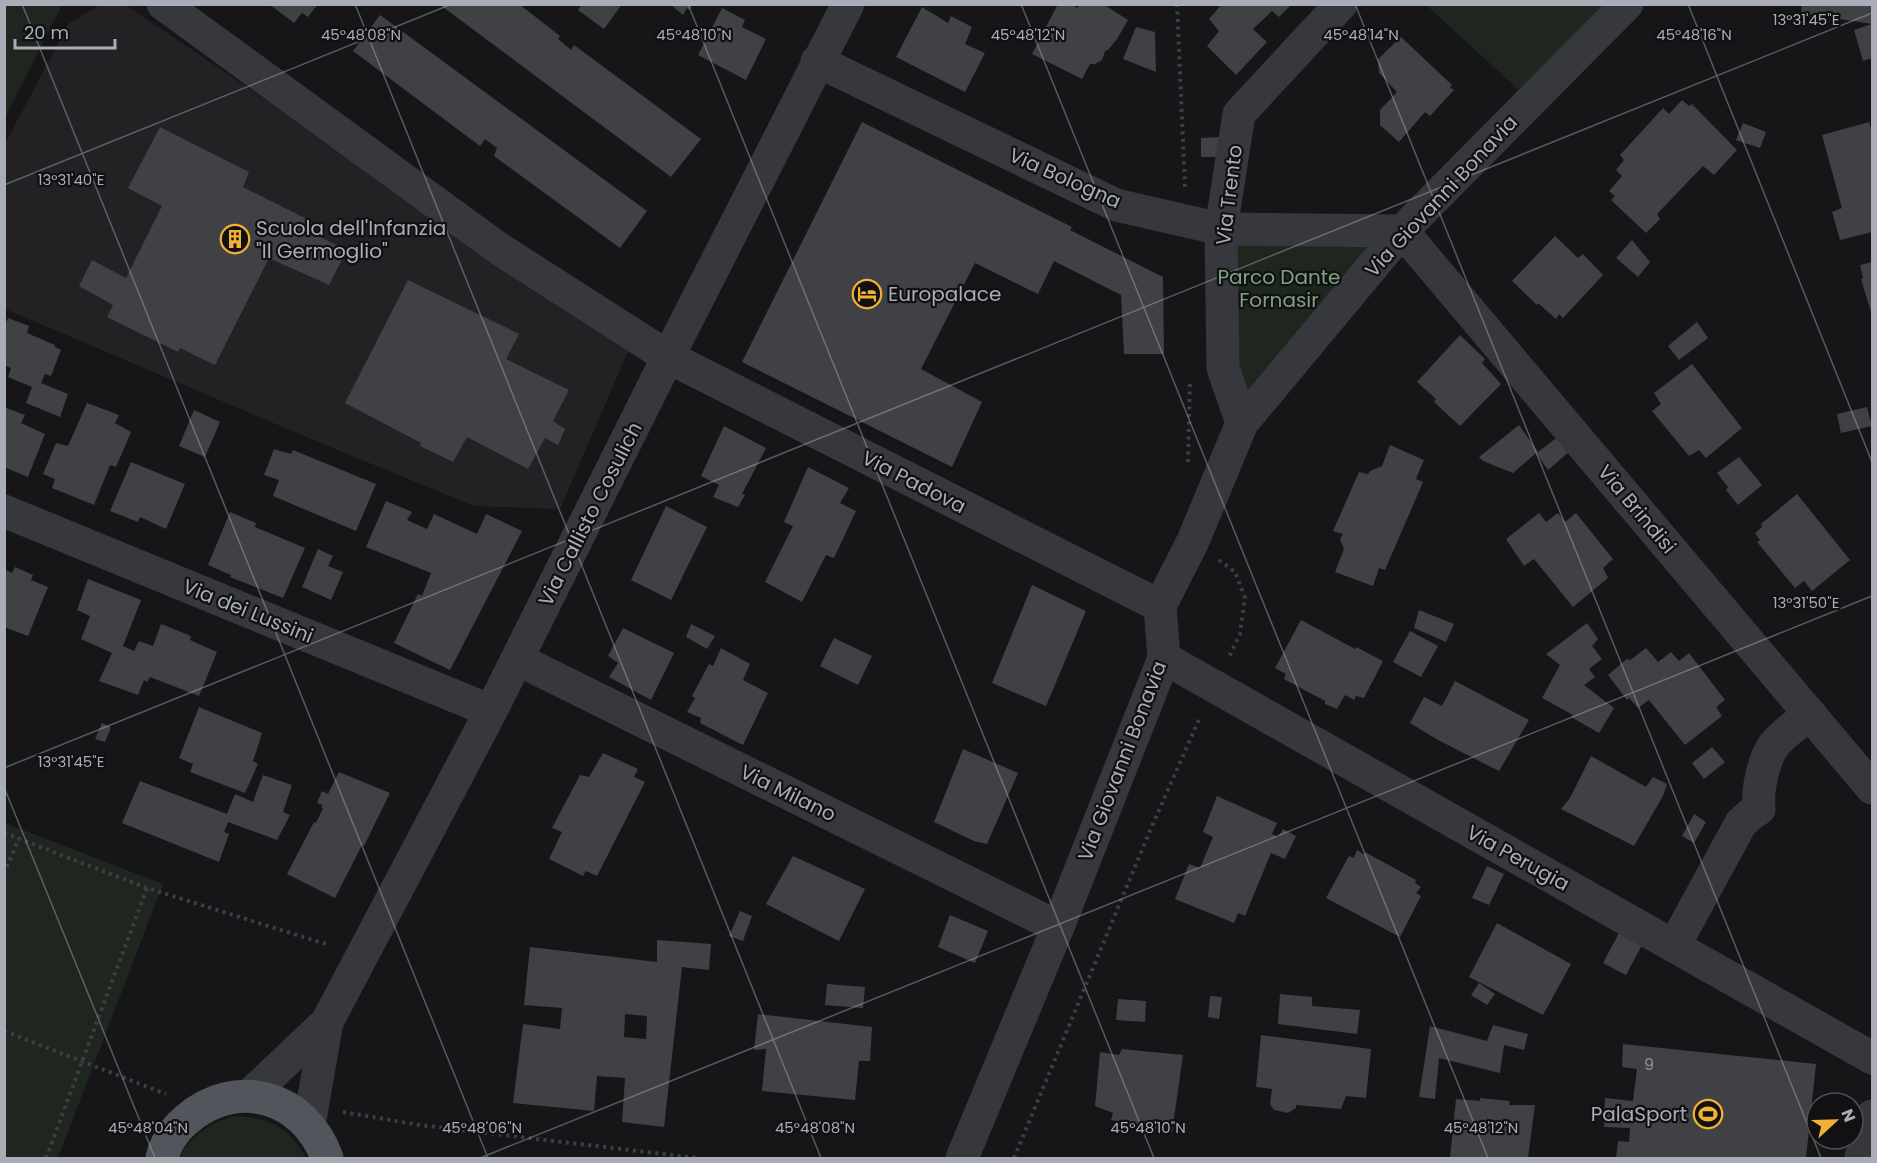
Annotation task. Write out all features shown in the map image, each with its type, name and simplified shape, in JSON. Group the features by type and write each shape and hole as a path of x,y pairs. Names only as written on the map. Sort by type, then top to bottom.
{"main road":[{"name":"Via Callisto Cosulich","path":"160,1156 177,1127 199,1108 223,1098 249,1096 271,1100 292,1110 325,1147"}],"street":[{"name":"Via Padova","path":"163,4 498,248 668,357 1160,606"},
{"name":"Via Callisto Cosulich","path":"249,1096 327,1022 364,956 491,711 848,4"},
{"name":"Via Trento","path":"1242,423 1223,368 1221,229 1239,114 1341,4"},
{"name":"Via Giovanni Bonavia","path":"962,1158 1058,927 1164,658 1160,606 1193,542 1242,423 1402,231 1627,4"},
{"name":"Via Bologna","path":"817,62 1116,205 1221,229 1402,231"},
{"name":"Via Brindisi","path":"1402,231 1872,788"},
{"name":"Via dei Lussini","path":"4,511 491,711"},
{"name":"Via Perugia","path":"1164,658 1872,1058"},
{"name":"Via Milano","path":"517,659 1058,927"},
{"path":"1674,946 1741,823 1759,809 1758,794 1774,745 1810,714"},
{"name":"Via Callisto Cosulich","path":"325,1147 318,1070 327,1022"},
{"path":"1861,1158 1872,1116"}],"path":[{"path":"4,833 147,888 364,956"},
{"path":"4,874 19,838"},
{"path":"46,1158 147,888"},
{"path":"4,1031 173,1097"},
{"path":"318,1070 330,1075 335,1110 419,1125 697,1158"}],"shaded area":[{"path":"99,5 126,5 630,347 560,509 474,506 5,309 4,146 68,24"}],"green space":[{"path":"4,5 62,5 5,118"},
{"path":"1426,5 1604,5 1521,92"},
{"name":"Parco Dante Fornasir","path":"1229,237 1385,238 1246,405 1233,373"},
{"path":"5,823 163,884 58,1158 5,1158"},
{"path":"232,1116 256,1118 276,1125 292,1138 306,1158 179,1158 189,1143 201,1132"}],"building":[{"path":"269,4 318,4 308,17 302,13 294,23"},
{"path":"439,4 519,4 560,36 558,39 571,50 574,45 701,139 671,177"},
{"path":"582,4 622,4 604,29 578,10"},
{"path":"670,4 693,4 683,15"},
{"path":"1058,4 1071,4 1077,8 1080,4 1103,4 1128,20 1117,39 1105,51 1102,60 1090,64 1082,79 1032,54"},
{"path":"1222,4 1292,4 1279,17 1272,11 1253,29 1267,42 1236,75 1207,46 1219,31 1209,19"},
{"path":"1802,4 1872,4 1872,24 1801,13"},
{"path":"922,7 948,23 951,16 972,27 965,44 985,53 965,92 896,57"},
{"path":"722,8 745,20 742,27 766,39 746,80 698,55"},
{"path":"380,15 647,211 620,248 494,156 497,148 485,139 480,146 353,51"},
{"path":"1872,24 1872,58 1863,61 1854,30"},
{"path":"1136,27 1155,32 1156,72 1123,59"},
{"path":"1401,37 1452,85 1450,87 1454,90 1430,116 1425,112 1399,142 1380,125 1380,110 1397,92 1379,73 1378,59"},
{"path":"1682,100 1689,106 1692,104 1737,150 1714,175 1703,166 1657,214 1660,219 1646,233 1611,200 1615,196 1609,191 1622,176 1616,170 1624,160 1620,155 1663,108 1669,114"},
{"name":"Europalace","path":"862,122 1072,227 1070,230 1163,277 1164,354 1124,354 1121,295 1054,261 1038,294 975,263 921,369 982,402 952,467 742,362"},
{"path":"1869,122 1872,133 1872,232 1840,240 1832,212 1842,208 1822,135"},
{"path":"1743,123 1766,132 1760,148 1736,140"},
{"name":"Scuola dell'Infanzia \"Il Germoglio\"","path":"160,127 249,172 243,187 307,219 302,228 347,250 329,285 269,258 215,365 180,348 178,352 107,317 113,305 79,286 92,260 126,278 162,206 128,188"},
{"path":"1220,137 1220,157 1201,157 1201,138"},
{"path":"1555,236 1578,258 1583,254 1603,275 1563,318 1559,314 1556,319 1538,303 1537,305 1512,281"},
{"path":"1632,240 1650,262 1638,277 1616,258"},
{"path":"1872,262 1872,315 1861,279 1863,278 1860,265"},
{"path":"408,280 519,334 506,359 569,390 553,421 565,429 558,445 545,438 528,469 467,437 453,462 345,403"},
{"path":"8,318 29,326 27,333 61,350 51,376 45,374 41,383 68,394 60,417 26,403 32,387 8,377 11,368 4,365 4,327"},
{"path":"1697,322 1708,338 1679,360 1668,346"},
{"path":"1460,335 1485,359 1482,363 1501,384 1460,426 1434,402 1436,399 1417,382"},
{"path":"1692,364 1742,428 1706,458 1699,450 1689,456 1652,411 1661,404 1654,393"},
{"path":"87,403 119,415 115,423 131,432 116,467 110,465 94,505 52,488 55,479 43,474 56,443 68,446"},
{"path":"4,407 25,415 21,423 45,434 28,477 4,467"},
{"path":"1867,407 1872,426 1841,433 1837,414"},
{"path":"194,410 220,422 205,457 179,446"},
{"path":"1519,425 1538,452 1559,436 1570,451 1548,470 1536,453 1513,473 1483,461 1479,457"},
{"path":"724,426 766,448 742,494 745,495 738,507 713,497 719,485 701,476"},
{"path":"1390,445 1424,460 1416,479 1423,482 1385,570 1379,568 1373,586 1335,572 1344,549 1340,539 1343,534 1333,531 1359,472 1368,474 1382,466"},
{"path":"274,449 291,454 293,450 376,484 356,531 273,496 279,480 264,475"},
{"path":"1739,457 1762,485 1738,505 1726,490 1728,487 1717,473"},
{"path":"131,462 185,484 166,529 140,517 138,522 110,511"},
{"path":"808,467 849,488 840,503 856,511 834,558 826,555 802,602 765,582 793,526 784,522"},
{"path":"1797,494 1850,560 1812,591 1804,581 1795,588 1757,542 1760,540 1755,533 1762,527 1761,524"},
{"path":"386,501 412,512 407,520 427,529 434,514 477,534 486,514 522,531 450,670 394,643 418,594 422,596 431,573 366,547"},
{"path":"666,506 707,527 671,600 631,580"},
{"path":"230,512 256,523 255,527 305,548 283,598 230,577 231,575 208,565"},
{"path":"1539,513 1546,522 1558,513 1565,522 1576,513 1613,559 1603,568 1608,578 1573,607 1534,559 1524,566 1506,539"},
{"path":"318,549 333,556 328,566 343,572 331,600 302,587"},
{"path":"15,567 33,575 31,580 48,587 28,636 4,627 4,569 12,573"},
{"path":"88,579 141,600 123,646 134,651 139,641 153,646 161,624 191,636 190,640 217,652 199,696 150,677 147,682 144,680 138,695 99,681 112,653 81,639 90,616 77,610"},
{"path":"1032,585 1086,611 1046,706 992,683"},
{"path":"1419,610 1454,624 1446,642 1414,628"},
{"path":"1301,620 1383,661 1364,698 1356,696 1354,700 1345,695 1337,709 1284,679 1286,674 1275,668"},
{"path":"1587,623 1598,639 1592,646 1602,659 1589,669 1595,677 1584,685 1614,708 1599,733 1542,698 1560,665 1546,654"},
{"path":"691,624 715,636 707,649 686,637"},
{"path":"623,628 674,653 651,700 609,677 618,663 608,656"},
{"path":"1410,631 1438,646 1421,677 1393,662"},
{"path":"834,638 872,656 858,685 820,666"},
{"path":"721,648 750,664 743,680 768,693 743,745 700,723 701,718 687,712 695,698 692,696 709,664 713,666"},
{"path":"1646,648 1658,662 1671,652 1679,661 1689,653 1725,700 1716,707 1722,716 1685,745 1649,700 1638,708 1629,698 1627,700 1608,675 1628,658 1629,661"},
{"path":"1455,681 1529,720 1499,771 1410,723 1424,697 1442,706"},
{"path":"199,707 262,733 253,761 258,764 245,793 190,772 193,764 179,758"},
{"path":"102,723 111,727 105,742 95,739"},
{"path":"1712,747 1725,762 1704,779 1692,763"},
{"path":"963,749 1018,773 987,844 974,841 934,822"},
{"path":"603,753 638,769 634,777 645,782 597,876 586,871 583,876 549,859 562,832 552,828 580,775 589,777"},
{"path":"1591,756 1646,787 1653,777 1667,784 1663,796 1634,846 1561,809 1570,798"},
{"path":"339,772 390,793 335,898 287,874 323,808 321,807 323,805 317,803 322,791 328,794"},
{"path":"263,775 292,785 283,812 290,815 277,840 228,822 224,832 229,834 219,862 122,823 140,781 227,814 235,794 253,802"},
{"path":"1217,796 1277,823 1272,834 1278,837 1283,829 1296,836 1285,859 1271,853 1245,916 1238,913 1234,923 1175,899 1189,864 1200,868 1213,837 1203,832"},
{"path":"1694,814 1706,822 1694,843 1682,836"},
{"path":"1357,850 1365,855 1365,852 1416,880 1415,883 1421,887 1416,893 1421,896 1400,937 1326,898 1349,856 1354,858"},
{"path":"793,856 865,889 839,941 766,904"},
{"path":"1487,866 1504,874 1489,905 1472,898"},
{"path":"740,911 752,916 743,941 729,936"},
{"path":"950,915 988,931 975,963 938,947"},
{"path":"1497,923 1571,964 1543,1015 1469,977"},
{"path":"1619,933 1642,945 1626,975 1603,963"},
{"path":"657,940 711,944 709,970 682,967 664,1127 622,1122 625,1078 597,1076 594,1111 513,1103 523,1024 560,1029 562,1008 524,1005 530,947 657,962","holes":["625,1014 647,1016 646,1039 624,1037"]},
{"path":"1479,983 1495,994 1487,1005 1471,995"},
{"path":"827,984 865,987 863,1008 825,1005"},
{"path":"1280,994 1312,997 1312,1006 1360,1010 1357,1034 1278,1024"},
{"path":"1210,996 1222,997 1219,1019 1208,1017"},
{"path":"1118,999 1146,1001 1145,1022 1116,1020"},
{"path":"758,1014 872,1027 870,1061 859,1061 855,1100 762,1091 766,1049 754,1050"},
{"path":"1493,1025 1528,1034 1524,1050 1504,1045 1500,1073 1439,1058 1435,1099 1419,1097 1430,1026 1487,1041"},
{"path":"1261,1035 1371,1049 1366,1098 1346,1096 1341,1109 1296,1105 1296,1108 1288,1113 1274,1110 1270,1104 1272,1089 1256,1087"},
{"name":"PalaSport","path":"1623,1044 1816,1064 1813,1091 1805,1091 1806,1158 1616,1158 1618,1141 1629,1142 1630,1128 1604,1127 1605,1098 1633,1101 1637,1069 1622,1067"},
{"path":"1122,1049 1183,1055 1172,1132 1111,1120 1113,1113 1095,1106 1100,1052 1119,1055"},
{"path":"1480,1098 1510,1101 1509,1105 1535,1105 1528,1158 1450,1158 1456,1099 1480,1101"}],"place":[{"name":"Scuola dell'Infanzia \"Il Germoglio\"","path":"235,239"},
{"name":"Europalace","path":"867,294"},
{"name":"PalaSport","path":"1708,1114"}]}
